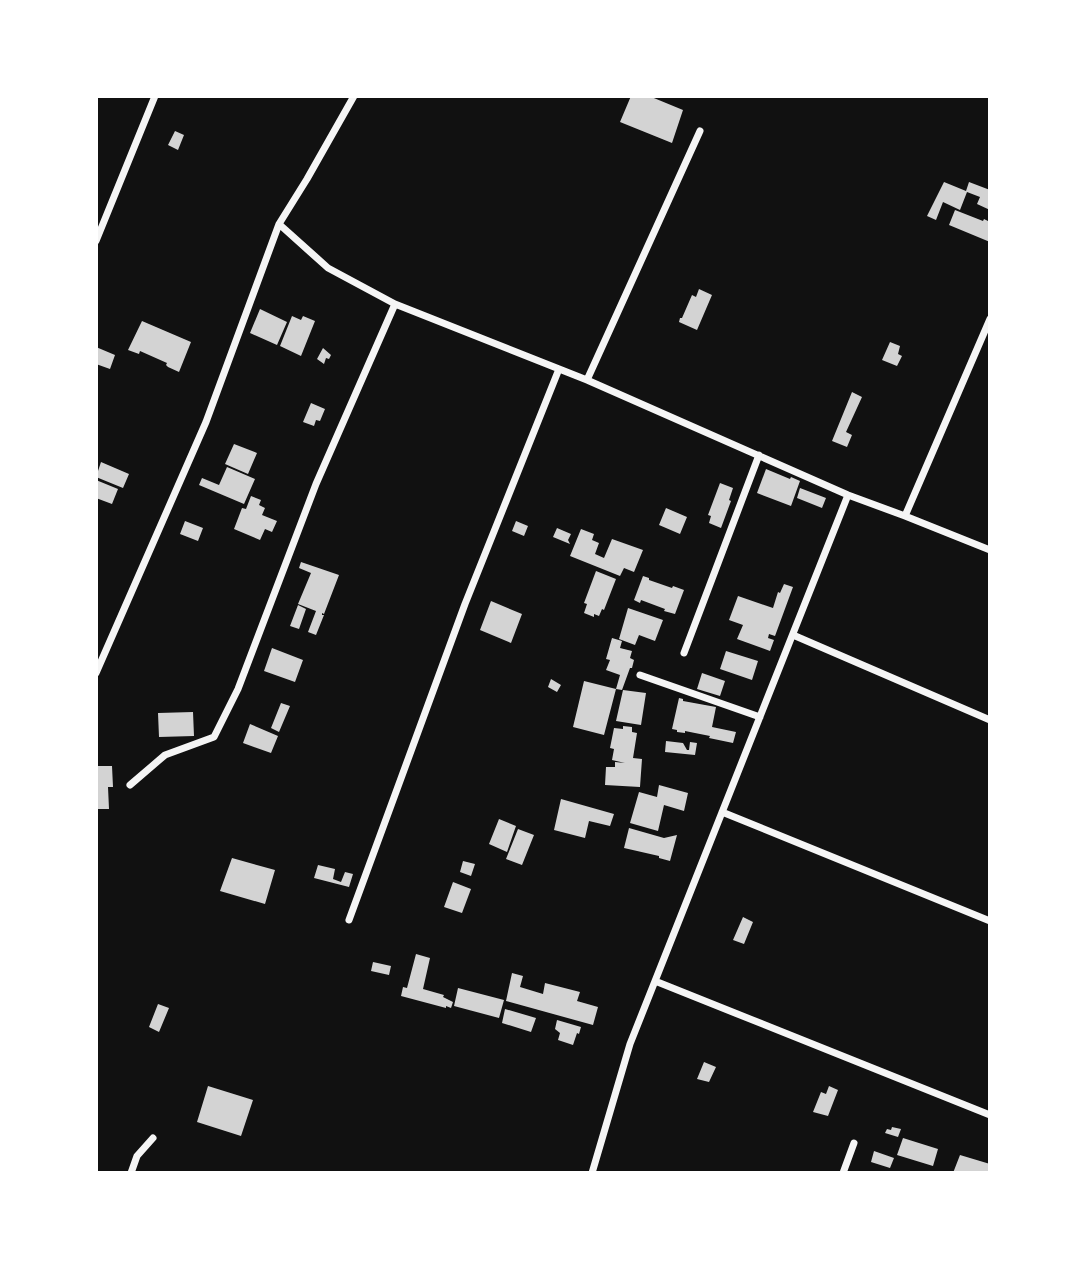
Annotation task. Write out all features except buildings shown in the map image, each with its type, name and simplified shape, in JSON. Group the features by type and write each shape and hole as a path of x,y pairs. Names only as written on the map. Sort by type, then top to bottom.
{"street":[{"path":"96,241 155,96"},
{"path":"96,673 206,422 279,224 354,96"},
{"path":"587,380 700,131"},
{"path":"279,224 328,268 395,304 587,380 848,495 990,550"},
{"path":"130,785 165,755 215,737 238,689 316,484 395,304"},
{"path":"905,516 990,319"},
{"path":"349,920 465,604 559,369"},
{"path":"684,653 759,455"},
{"path":"592,1173 630,1044 848,495"},
{"path":"793,635 990,720"},
{"path":"640,675 760,717"},
{"path":"722,812 990,921"},
{"path":"655,981 990,1115"},
{"path":"131,1173 137,1156 153,1138"},
{"path":"843,1173 854,1143"}]}
